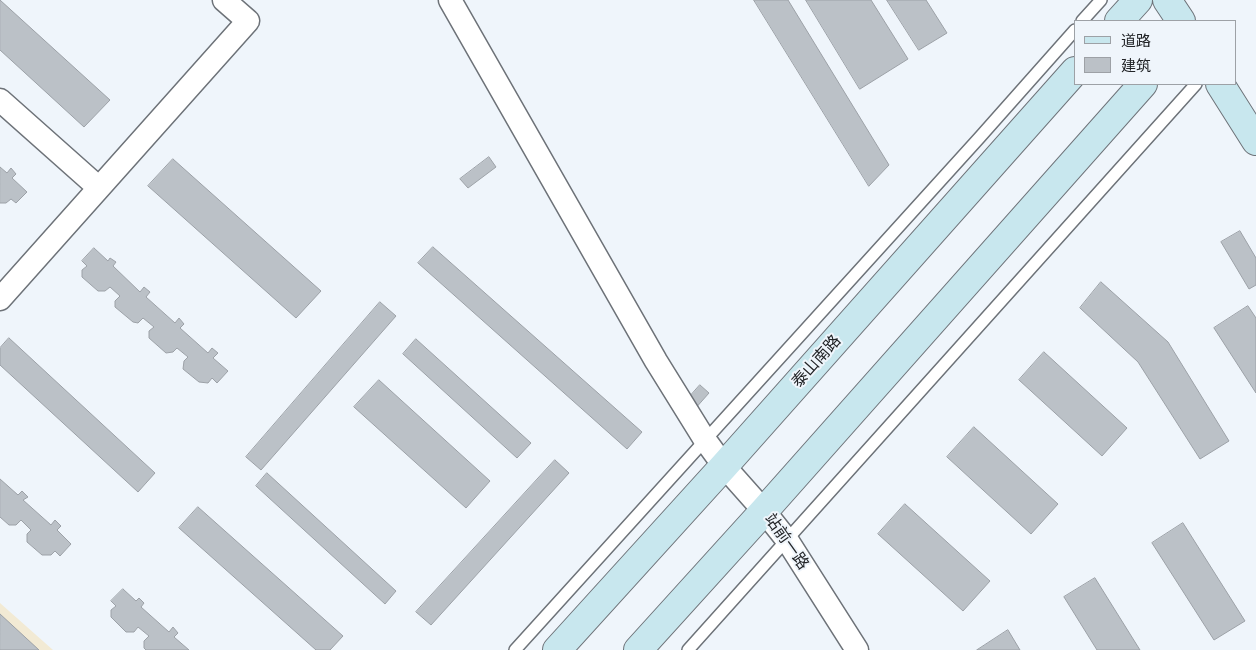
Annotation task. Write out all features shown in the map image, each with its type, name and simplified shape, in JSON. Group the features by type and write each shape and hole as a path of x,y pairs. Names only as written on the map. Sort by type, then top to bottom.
{"street":[{"path":"0,299 248,21 224,0"},
{"name":"站前一路","path":"450,0 656,361 705,440 724,466 787,540 857,650"},
{"path":"1120,20 1138,0"},
{"path":"1167,0 1179,20"},
{"name":"泰山南路","path":"557,650 724,466 1074,72"},
{"path":"638,650 1142,85"},
{"path":"1221,85 1256,141"},
{"path":"0,100 99,188"}],"lane":[{"path":"1083,20 1101,0"},
{"path":"515,650 1074,31"},
{"path":"688,650 1195,85"}],"shaded area":[{"path":"0,603 53,650 0,650"}],"building":[{"path":"0,0 110,100 84,127 0,50"},
{"path":"754,0 788,0 889,165 869,186"},
{"path":"806,0 871,0 908,59 860,89"},
{"path":"887,0 926,0 947,33 919,50"},
{"path":"489,157 496,167 468,188 460,179"},
{"path":"173,159 321,291 296,318 148,186"},
{"path":"0,167 7,173 11,168 16,174 12,178 27,192 16,203 11,199 6,203 0,203"},
{"path":"1240,231 1256,258 1256,285 1249,289 1221,242"},
{"path":"433,247 642,432 627,449 418,263"},
{"path":"94,248 108,261 110,258 116,262 113,266 140,292 144,287 150,292 146,297 175,323 179,318 184,324 180,328 208,353 212,348 218,353 213,358 228,371 217,383 212,378 208,383 199,382 183,369 184,361 188,357 177,348 173,352 166,353 149,338 149,331 154,327 143,318 138,323 133,322 115,307 115,301 120,296 110,287 105,291 98,291 82,277 82,270 87,266 82,261"},
{"path":"1101,282 1168,342 1229,441 1200,459 1138,362 1080,308"},
{"path":"380,302 396,316 261,470 246,457"},
{"path":"1248,306 1256,318 1256,393 1214,328"},
{"path":"9,338 155,473 138,492 0,365 0,348"},
{"path":"416,339 531,443 517,458 403,354"},
{"path":"1044,352 1127,428 1102,456 1019,380"},
{"path":"379,380 490,481 466,508 354,407"},
{"path":"700,385 709,393 694,410 685,402"},
{"path":"974,427 1058,504 1031,534 947,457"},
{"path":"555,460 569,473 431,625 416,612"},
{"path":"267,473 396,591 385,604 256,486"},
{"path":"0,479 18,495 22,491 28,497 23,500 51,525 55,520 61,526 57,530 71,544 60,556 55,551 51,555 42,555 27,542 27,534 31,530 21,520 16,525 9,525 0,517"},
{"path":"905,504 990,581 963,611 878,534"},
{"path":"198,507 343,636 330,650 316,650 179,528"},
{"path":"1183,523 1245,621 1214,640 1152,543"},
{"path":"1095,578 1140,650 1097,650 1064,597"},
{"path":"123,589 136,601 139,598 144,603 141,607 169,632 173,627 178,633 174,637 189,650 146,650 144,648 144,641 149,636 138,627 134,632 126,632 111,617 111,610 116,606 111,601"},
{"path":"0,614 39,650 0,650"},
{"path":"1008,630 1020,650 977,650"}]}
